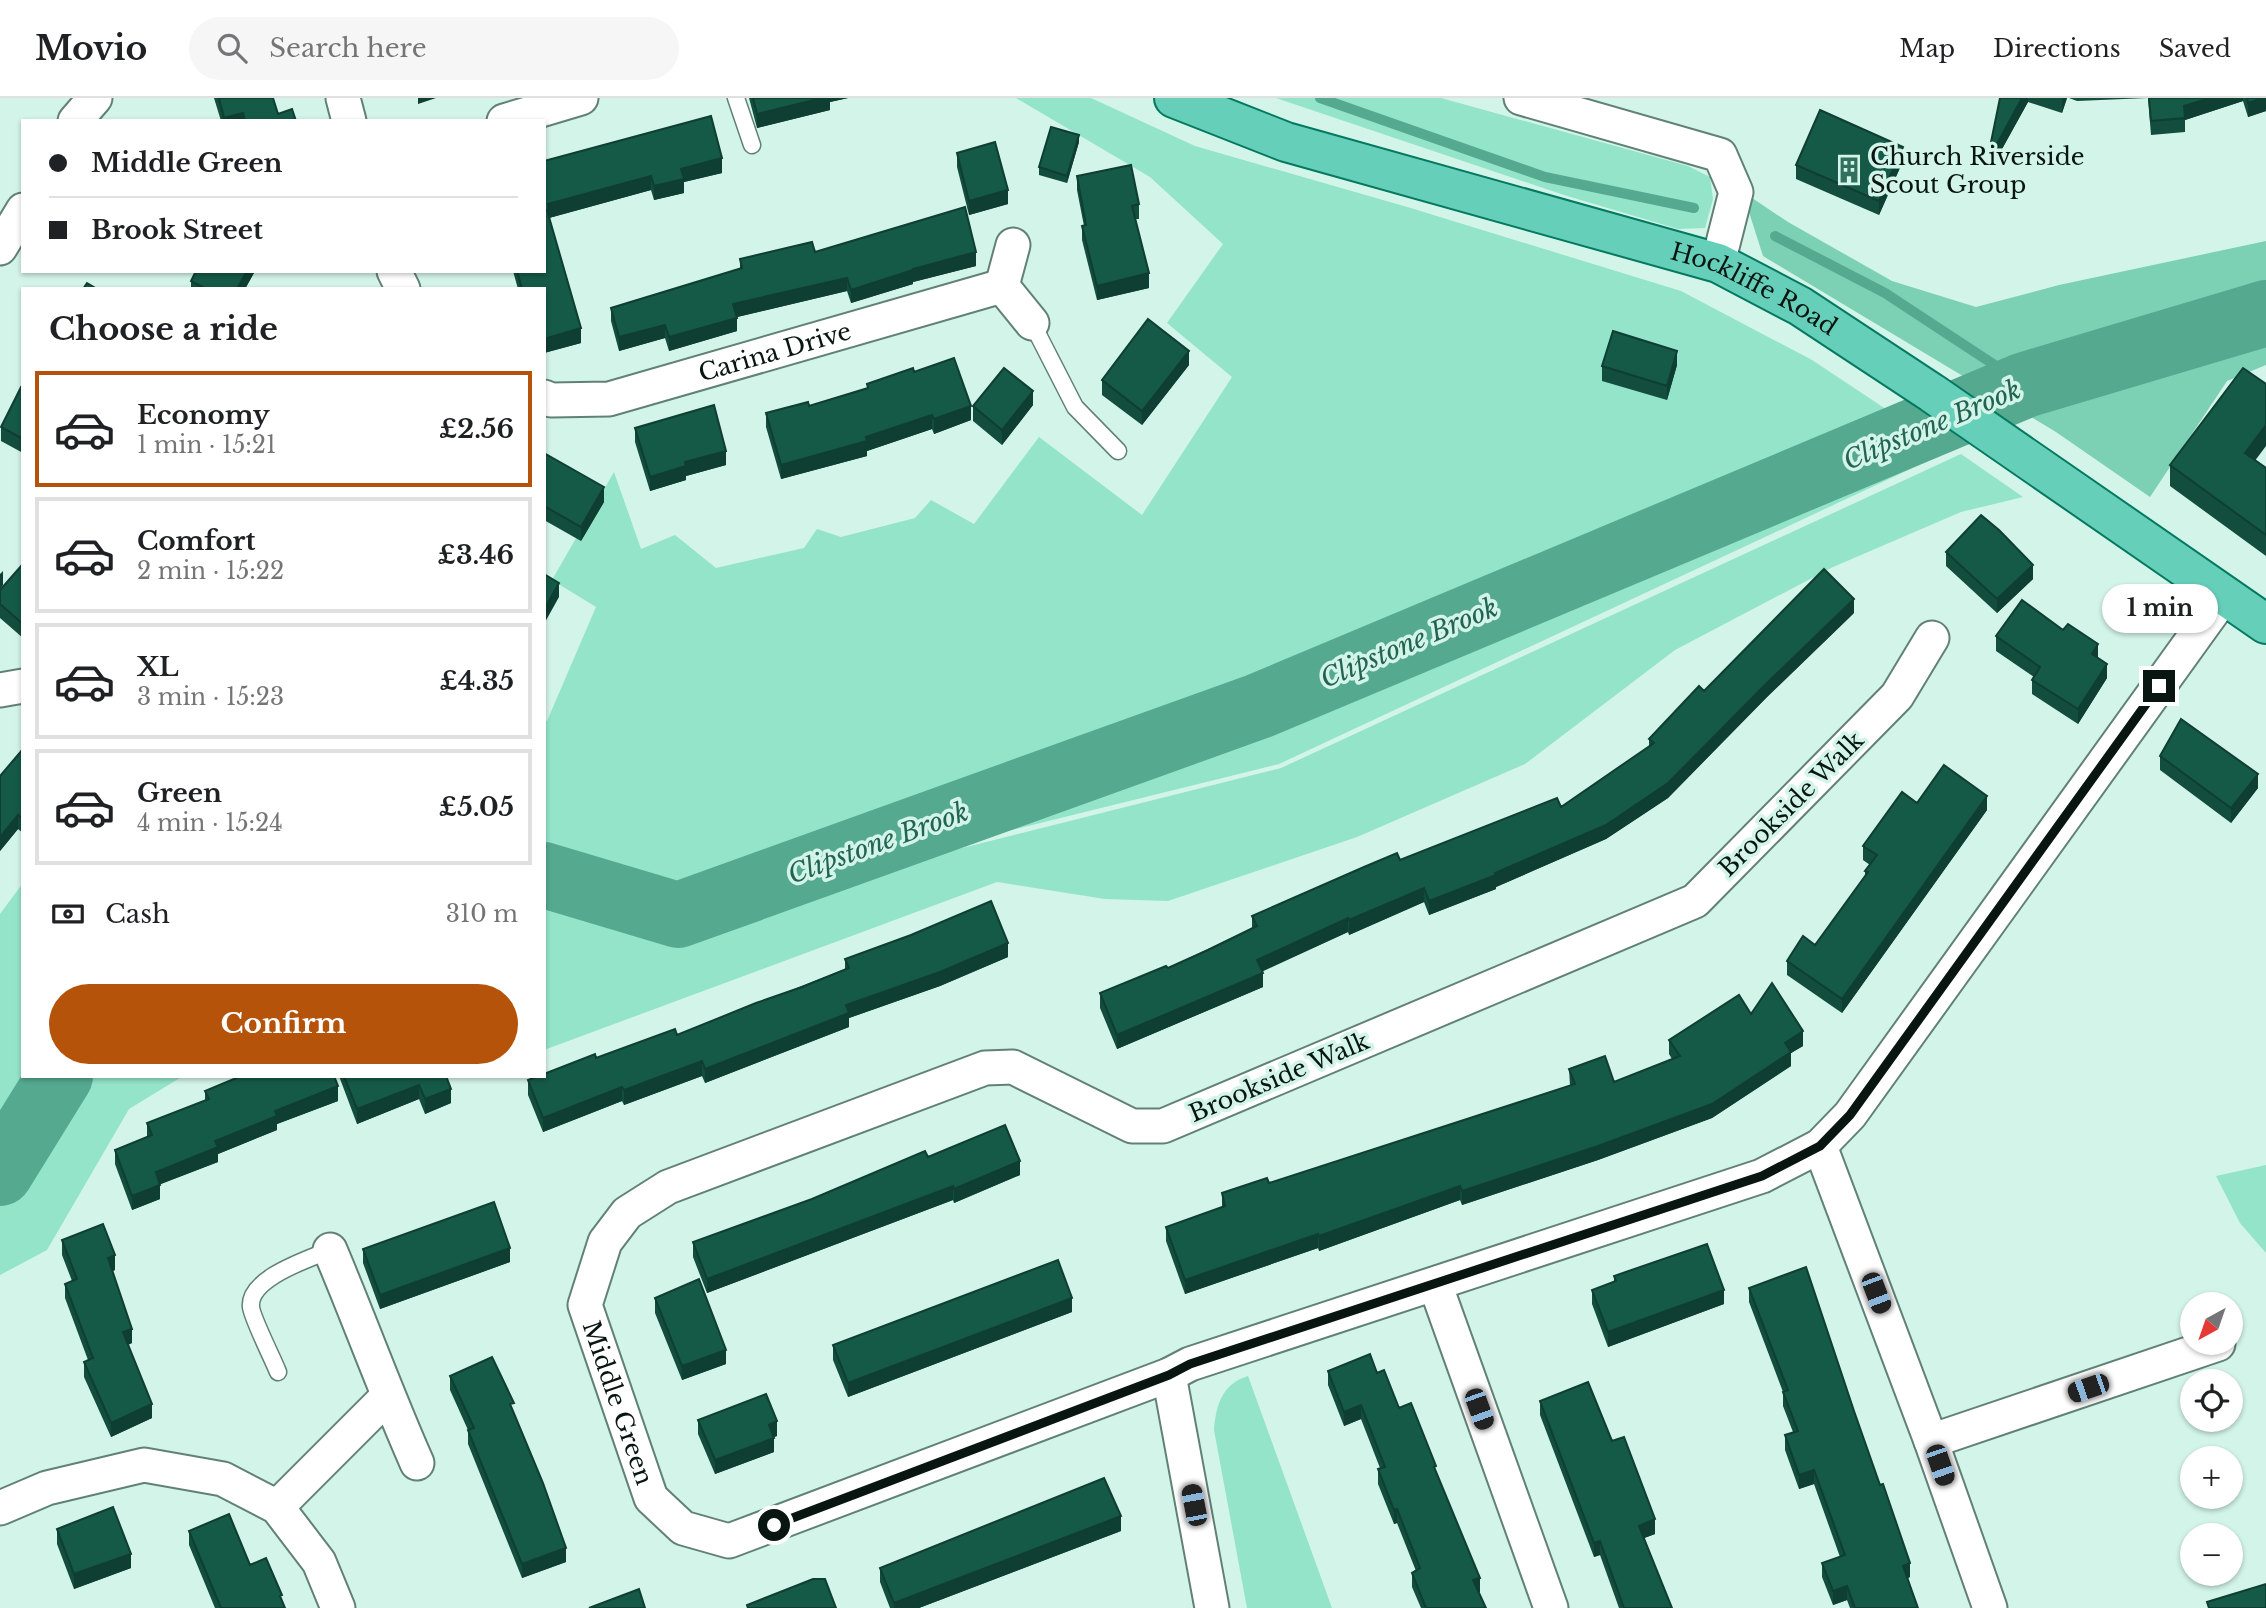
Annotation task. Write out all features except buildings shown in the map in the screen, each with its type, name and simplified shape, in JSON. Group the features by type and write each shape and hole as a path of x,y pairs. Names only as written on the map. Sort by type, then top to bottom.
{"main road":[{"name":"Hockliffe Road","path":"1174,98 1286,142 1718,263 1800,306 1932,393 2266,624"}],"street":[{"path":"343,98 348,119"},
{"path":"511,119 581,98"},
{"path":"1521,98 1720,155 1736,192 1718,263"},
{"path":"0,248 21,213"},
{"path":"1013,245 1002,286 1032,323"},
{"name":"Carina Drive","path":"546,398 609,399 1002,286"},
{"name":"Middle Green","path":"585,1305 651,1498 683,1528 729,1541 1169,1375 1190,1364 1762,1176 1820,1146 1850,1115 2224,596"},
{"name":"Brookside Walk","path":"585,1305 605,1242 627,1213 668,1187 985,1068 1013,1067 1132,1126 1163,1126 1695,901 1897,696 1932,638"},
{"path":"0,690 21,685"},
{"path":"1820,1146 1931,1441 1990,1608"},
{"path":"330,1250 417,1463"},
{"path":"1435,1284 1551,1608"},
{"path":"1931,1441 2185,1355"},
{"path":"1169,1375 1212,1608"},
{"path":"276,1507 388,1396"},
{"path":"0,1508 47,1488 144,1465 223,1479 276,1507 319,1562 338,1608"}],"lane":[{"path":"736,98 752,145"},
{"path":"1032,323 1075,407 1118,451"},
{"path":"278,1372 251,1306 255,1292 265,1280 330,1250"}],"green space":[{"name":"Clipstone Brook","path":"1016,98 1091,98 1195,146 1414,209 1681,291 1812,360 1949,451 1279,764 677,913 546,874 546,721 596,607 552,580 614,472 641,549 675,535 716,568 804,548 817,529 841,537 915,518 931,500 974,524 1039,437 1142,515 1232,377 1167,323 1223,244 1150,177"},
{"path":"1276,98 1441,98 1688,166 1710,177 1713,199 1705,228 1678,229 1564,195"},
{"path":"1752,198 1788,222 1892,281 1976,307 2059,285 2266,241 2266,365 2227,381 2150,497 2056,432 1763,256 1749,212"},
{"name":"Clipstone Brook","path":"1961,454 2023,497 1961,512 1833,567 1675,650 1525,764 1357,837 1168,901 1105,899 997,882 546,1049 546,879 680,919 1281,768"},
{"path":"21,886 21,1078 57,1078 0,1170 0,914"},
{"path":"62,1078 180,1078 129,1109 47,1250 0,1275 0,1177"},
{"path":"2266,1165 2266,1253 2240,1223 2216,1176"},
{"path":"1248,1376 1332,1608 1247,1608 1214,1430 1216,1412 1226,1390"}],"waterway":[{"path":"1320,98 1545,177 1694,208"},
{"path":"1775,236 1885,293 2025,385"},
{"name":"Clipstone Brook","path":"546,876 678,915 1259,706 2025,385 2266,313"},
{"name":"Clipstone Brook","path":"0,1173 59,1078"}],"place":[{"name":"Church Riverside Scout Group","path":"1849,170"}],"route":[{"path":"774,1525 1169,1375 1190,1364 1762,1176 1820,1146 1850,1115 2159,686"}]}
